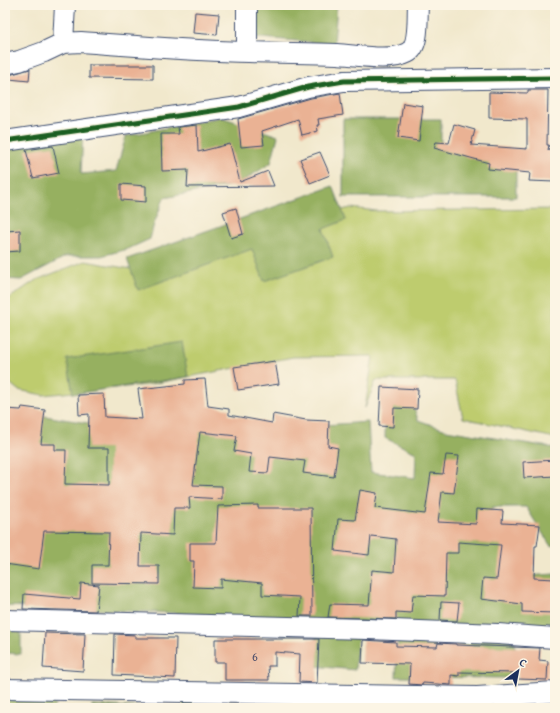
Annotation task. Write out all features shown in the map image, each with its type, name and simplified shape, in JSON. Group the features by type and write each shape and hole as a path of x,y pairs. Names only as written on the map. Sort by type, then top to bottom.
{"street":[{"path":"63,43 65,5"},
{"path":"247,5 247,52"},
{"path":"5,64 19,62 63,43 81,42 247,52 338,54 386,58 402,55 411,50 417,30 418,5"},
{"path":"5,141 239,107 308,88 344,81 555,78"},
{"path":"5,620 367,629 498,634 555,638"},
{"path":"5,689 477,697 555,692"}],"green space":[{"path":"251,5 337,5 334,44 249,37"},
{"path":"221,117 278,136 271,163 238,184 164,198 150,239 128,249 101,256 67,256 21,280 5,279 5,143 83,133 81,174 116,171 126,136"},
{"path":"343,119 441,119 441,150 516,150 516,197 343,197"},
{"path":"333,186 346,220 323,229 333,257 264,281 252,249 138,290 127,259"},
{"path":"351,208 377,211 555,209 555,438 463,418 455,380 376,380 365,408 373,356 293,357 146,385 43,395 18,390 5,379 5,301 36,280 85,261 131,269 318,215"},
{"path":"182,342 188,377 73,394 67,359"},
{"path":"411,398 418,420 446,430 555,448 555,546 550,545 526,507 492,507 491,520 513,530 512,577 555,574 555,628 348,628 198,614 5,606 5,513 32,414 119,428 280,428 368,422 371,472 415,478 416,453 385,438 386,400"},
{"path":"5,627 21,628 21,654 5,653"},
{"path":"316,632 358,636 355,670 314,666"},
{"path":"398,633 515,636 515,678 396,677"},
{"path":"5,698 55,703 54,708 5,708"},
{"path":"183,701 251,702 356,708 183,708"},
{"path":"92,705 156,708 92,708"}],"building":[{"path":"195,12 219,14 217,35 193,33"},
{"path":"89,65 153,65 153,79 89,78"},
{"path":"30,69 29,81 9,79 9,75"},
{"path":"528,90 548,90 547,145 549,145 548,150 555,149 555,182 529,181 530,173 488,169 489,163 434,148 436,142 449,143 454,124 475,130 471,145 527,149 527,119 489,118 489,92 528,93"},
{"path":"340,93 343,115 318,119 318,131 302,135 298,119 262,131 264,145 241,147 238,119 311,98"},
{"path":"403,103 423,106 419,141 398,138"},
{"path":"197,125 198,152 230,144 240,182 268,171 274,186 187,187 188,170 162,171 161,134 179,134 178,127"},
{"path":"53,146 59,173 33,178 26,150"},
{"path":"320,152 330,175 310,183 300,159"},
{"path":"121,184 146,186 146,202 121,200"},
{"path":"236,208 243,234 231,238 223,212"},
{"path":"20,230 20,251 5,252 5,231"},
{"path":"275,361 279,384 238,390 234,367"},
{"path":"205,379 208,406 229,409 229,415 272,423 273,414 306,420 329,421 328,446 338,448 334,477 303,473 305,461 270,457 268,473 249,472 251,454 234,451 237,436 200,432 193,485 222,486 222,499 189,497 190,508 174,508 173,535 141,533 140,566 159,566 159,584 92,583 92,565 108,565 109,532 44,531 39,569 5,564 5,409 21,410 22,407 45,410 41,444 55,444 55,450 66,450 65,484 109,485 109,448 88,448 89,414 79,415 78,395 104,394 105,417 142,419 138,389 185,384 185,380"},
{"path":"381,387 418,389 417,409 394,408 393,427 379,426"},
{"path":"446,455 459,456 454,493 442,492 438,522 476,524 477,509 503,511 502,523 540,525 537,546 535,546 534,578 555,579 555,613 522,612 522,604 481,599 483,578 497,579 501,545 458,542 458,553 446,553 445,596 413,595 411,613 396,612 396,619 328,617 330,604 369,605 372,570 394,572 396,539 371,536 369,555 335,551 338,519 355,520 360,490 377,493 375,508 425,514 431,473 443,474"},
{"path":"555,460 555,476 524,478 523,462"},
{"path":"258,505 258,508 311,508 312,616 299,616 300,597 262,595 262,583 221,579 221,588 193,587 194,561 190,561 190,543 216,543 218,506"},
{"path":"81,583 99,585 96,611 23,609 24,594 80,599"},
{"path":"441,602 459,603 457,621 440,620"},
{"path":"45,633 85,634 83,671 43,668"},
{"path":"115,634 135,635 135,638 176,638 175,678 114,675"},
{"path":"215,639 319,639 317,683 299,682 300,654 275,652 275,666 268,666 269,680 225,680 225,662 215,662"},
{"path":"363,640 396,642 396,646 437,647 438,643 540,648 539,660 548,661 547,680 518,679 518,673 459,672 459,676 451,675 451,685 423,683 422,685 409,684 410,664 362,663"}],"cycle path":[{"path":"5,141 239,107 308,87 344,81 555,78"}]}
